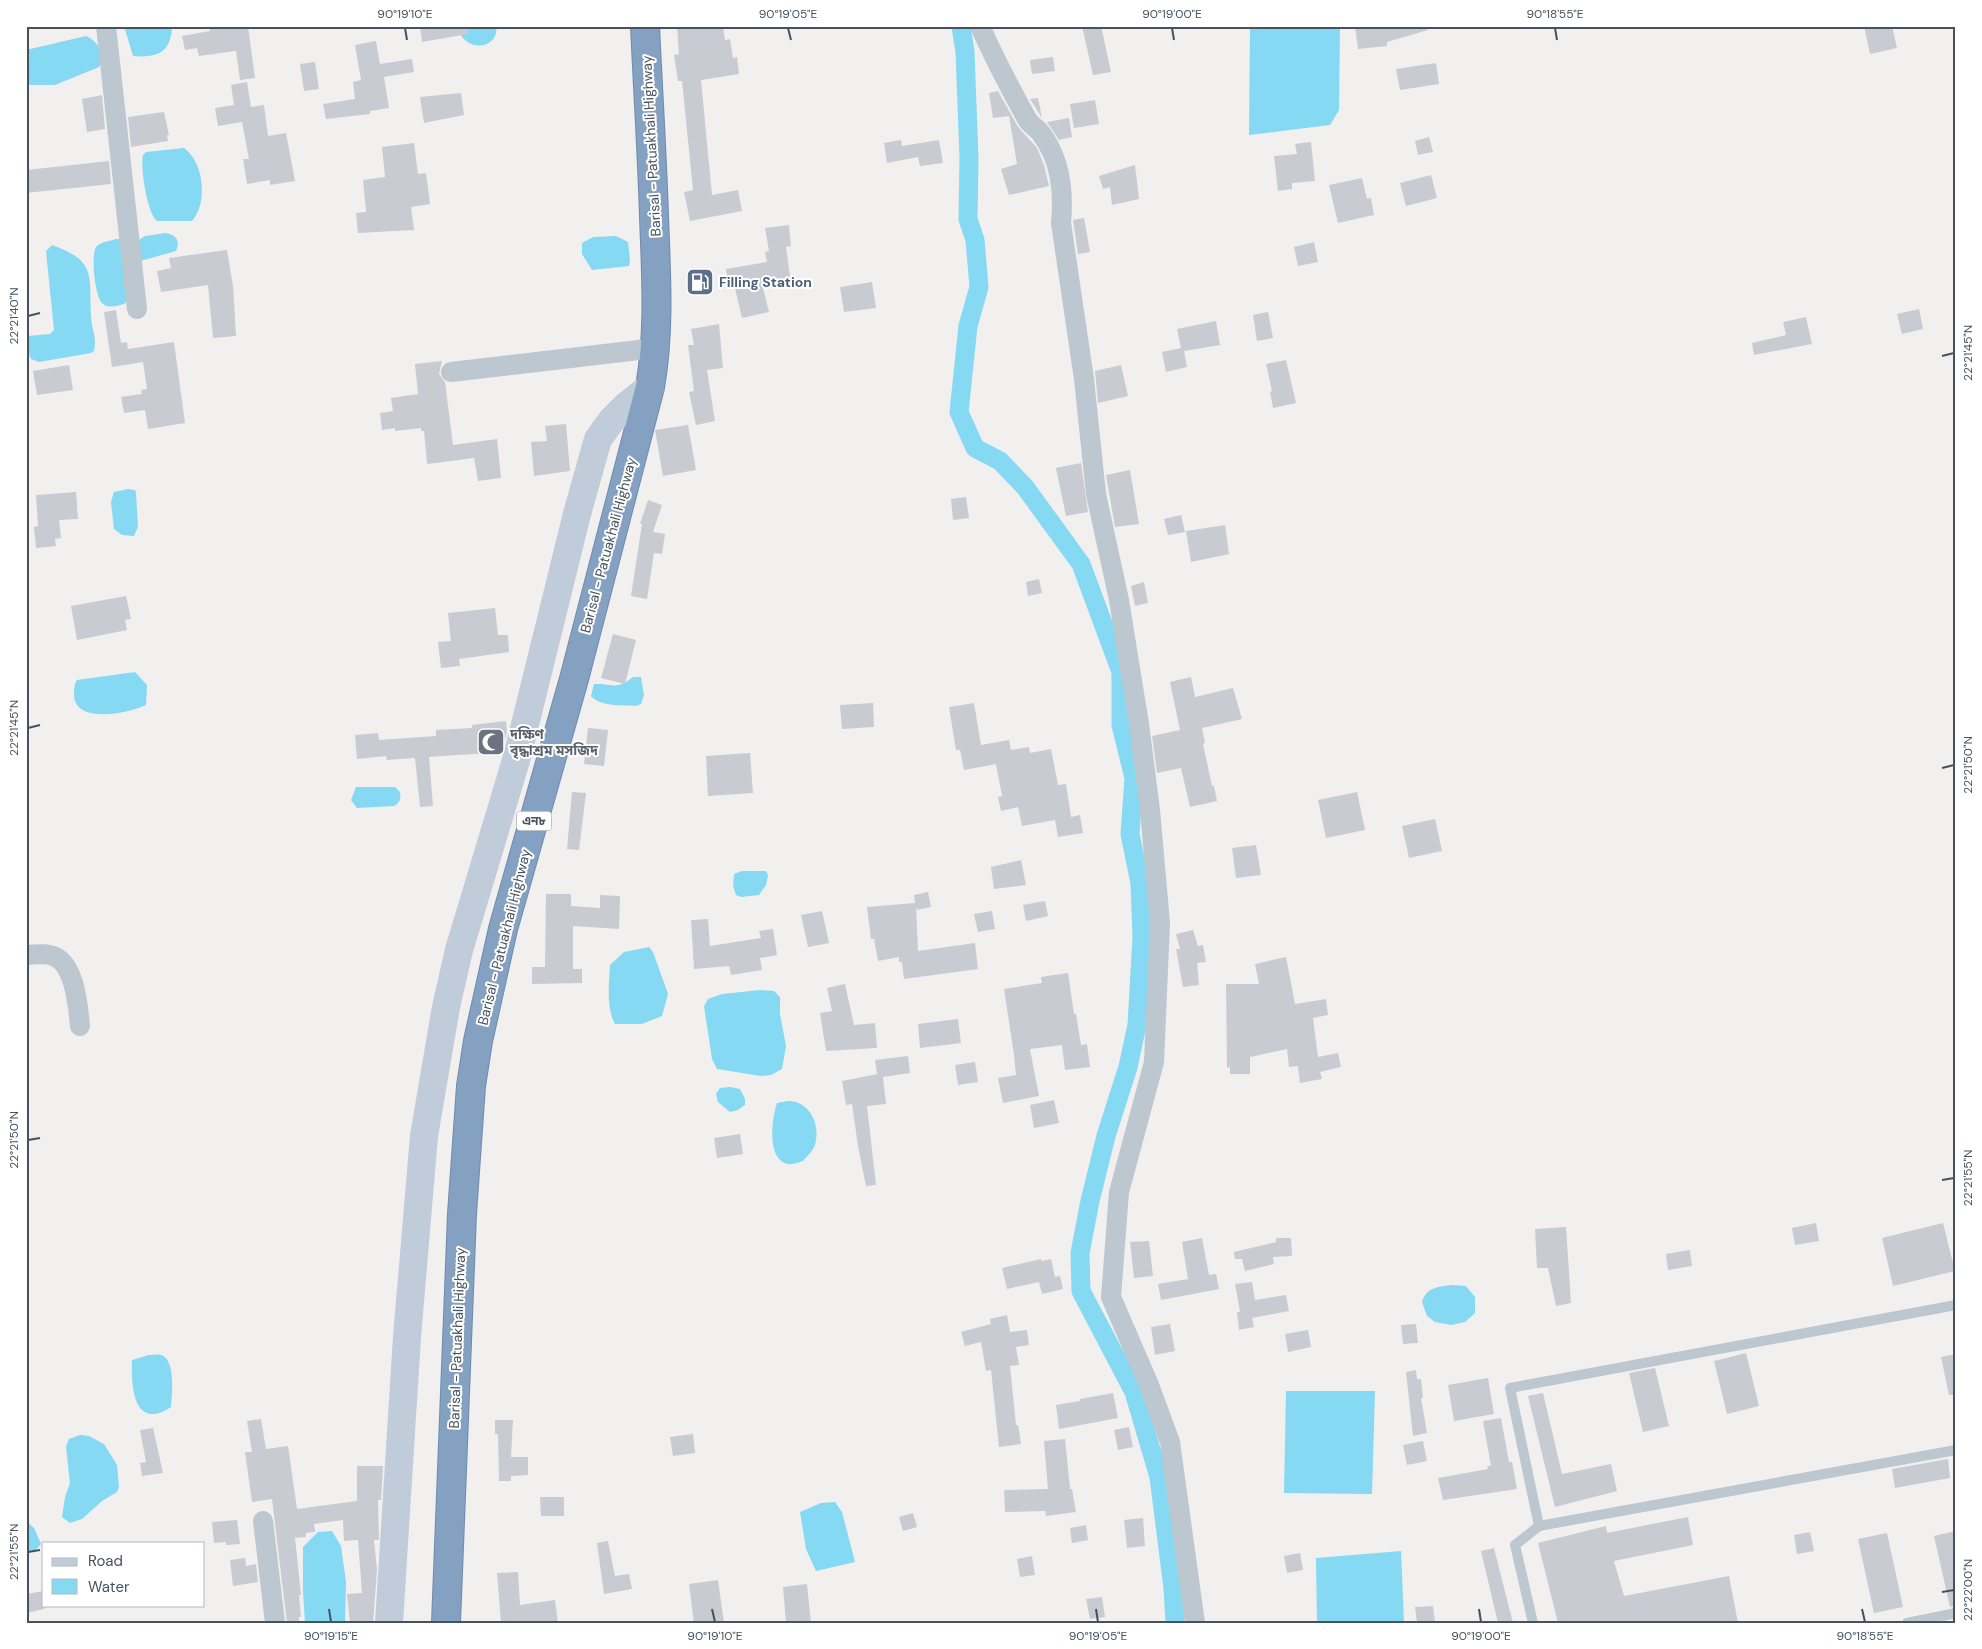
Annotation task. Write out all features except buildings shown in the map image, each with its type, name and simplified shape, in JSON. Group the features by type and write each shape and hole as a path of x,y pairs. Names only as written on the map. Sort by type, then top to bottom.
{"highway":[{"name":"Barisal - Patuakhali Highway","path":"446,1623 462,1214 472,1086 478,1041 503,930 574,679 650,387 656,348 656,263 645,26"}],"street":[{"path":"106,26 138,309"},
{"path":"980,26 1001,74 1029,123 1040,131 1056,160 1064,198 1061,223 1084,380 1096,494 1119,600 1143,753 1160,923 1154,1062 1119,1192 1111,1297 1149,1385 1170,1442 1194,1623"},
{"path":"451,372 656,348"},
{"path":"389,1623 407,1337 424,1136 446,1007 459,950 477,887 518,757 577,514 598,439 616,415 650,387"},
{"path":"26,955 50,955 61,961 74,983 80,1026"},
{"path":"263,1521 275,1623"}],"lane":[{"path":"1539,1526 1510,1388 1956,1305"},
{"path":"1533,1623 1515,1546 1539,1526 1956,1450"},
{"path":"1907,1623 1956,1613"}],"water":[{"path":"124,26 172,26 169,42 161,52 149,56 133,56"},
{"path":"457,26 496,26 496,34 488,44 474,45 467,42 461,36"},
{"path":"1250,26 1340,26 1339,110 1330,125 1249,135"},
{"path":"86,36 96,43 99,49 103,60 99,67 55,85 30,85 26,80 26,50"},
{"path":"184,148 191,154 196,163 202,183 202,194 197,213 192,221 157,221 153,217 147,200 142,161 143,155 146,152"},
{"path":"166,233 177,239 176,251 137,262 136,242 145,236"},
{"path":"616,236 628,242 629,266 592,270 582,254 582,243 593,237"},
{"path":"120,239 127,301 124,304 109,306 104,305 99,299 94,274 94,257 97,246"},
{"path":"52,245 77,257 88,271 95,346 94,351 91,353 39,362 31,359 27,349 28,336 50,334 54,330 46,251"},
{"path":"128,489 135,490 136,493 138,527 134,536 122,535 114,529 111,502 114,492"},
{"path":"135,672 147,685 146,705 128,711 104,714 83,710 77,704 74,693 77,680"},
{"path":"633,677 641,677 644,695 641,704 636,706 612,705 595,700 591,696 594,684 618,685"},
{"path":"356,787 395,787 400,792 400,800 394,806 357,808 351,800"},
{"path":"742,871 766,871 768,875 766,885 759,895 741,897 736,895 733,886 734,874"},
{"path":"649,947 653,952 668,994 662,1016 642,1024 615,1024 609,1003 610,965 624,952"},
{"path":"760,990 774,991 780,997 780,1014 786,1046 782,1069 771,1075 761,1076 717,1069 712,1059 704,1006 708,999 722,994"},
{"path":"720,1088 740,1089 745,1099 745,1105 738,1110 730,1112 718,1102 716,1094"},
{"path":"796,1102 808,1110 815,1122 816,1130 815,1145 811,1151 803,1161 793,1164 781,1161 776,1155 772,1137 777,1103"},
{"path":"1452,1285 1466,1286 1475,1297 1475,1313 1465,1322 1451,1325 1435,1322 1427,1316 1422,1302 1424,1297 1433,1289"},
{"path":"149,1355 160,1355 166,1358 171,1370 172,1387 171,1407 158,1413 149,1414 142,1410 137,1402 132,1381 132,1360"},
{"path":"1286,1391 1375,1391 1372,1494 1284,1493"},
{"path":"80,1435 89,1436 104,1444 117,1465 119,1487 117,1492 102,1501 82,1519 70,1523 62,1517 65,1497 70,1483 66,1447 69,1439"},
{"path":"835,1502 842,1512 855,1562 816,1571 806,1549 800,1512 821,1503"},
{"path":"26,1521 34,1528 41,1544 36,1550 26,1554"},
{"path":"332,1531 341,1546 346,1582 345,1623 305,1623 303,1547 318,1532"},
{"path":"1401,1551 1404,1623 1317,1623 1316,1558"}],"waterway":[{"path":"961,26 965,52 969,158 968,219 975,240 979,287 968,326 959,412 975,448 1000,461 1025,487 1081,564 1121,672 1121,725 1134,778 1130,834 1140,883 1142,937 1137,1025 1128,1067 1106,1136 1090,1201 1080,1253 1081,1291 1134,1392 1159,1477 1173,1588 1175,1623"}],"place":[{"name":"Filling Station","path":"700,282"},
{"name":"দক্ষিণ বৃদ্ধাশ্রম মসজিদ","path":"491,742"}]}
